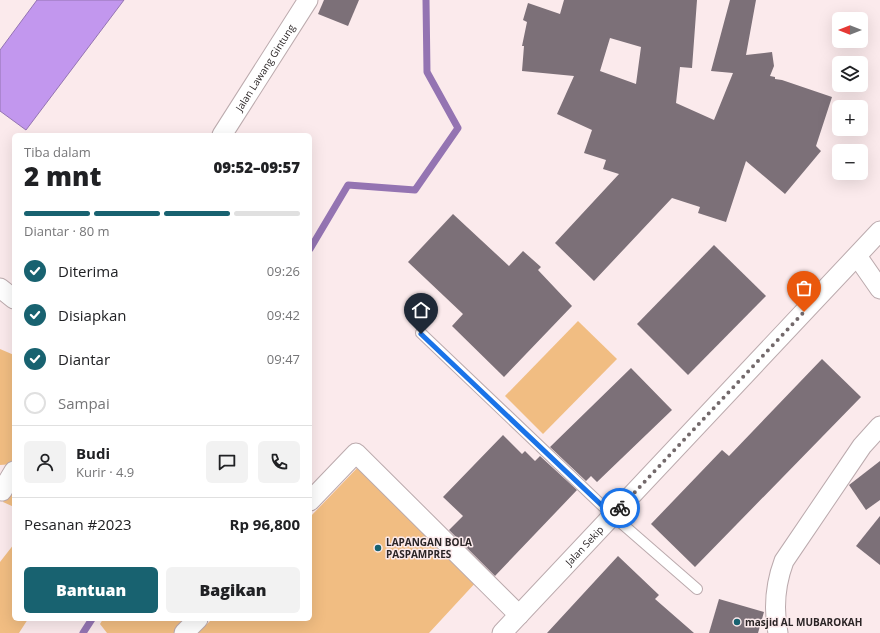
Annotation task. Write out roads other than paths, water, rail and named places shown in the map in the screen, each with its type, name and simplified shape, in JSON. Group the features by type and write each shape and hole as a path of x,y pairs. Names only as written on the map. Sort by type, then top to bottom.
{"street":[{"name":"Jalan Lawang Gintung","path":"223,133 308,0"},
{"name":"Jalan Sekip","path":"502,633 880,231"},
{"path":"857,256 880,289"},
{"path":"0,288 12,297"},
{"path":"778,633 774,616 774,598 777,580 784,561 862,446 880,426"},
{"path":"312,499 356,453 519,615"},
{"path":"5,494 12,476"},
{"path":"184,633 196,621"}],"lane":[{"path":"421,334 612,515 697,589"}],"waterway":[{"path":"312,246 348,185 415,190 458,128 427,72 426,0"},
{"path":"83,633 91,621"}],"place":[{"name":"LAPANGAN BOLA PASPAMPRES","path":"378,548"},
{"name":"masjid AL MUBAROKAH","path":"737,622"}]}
